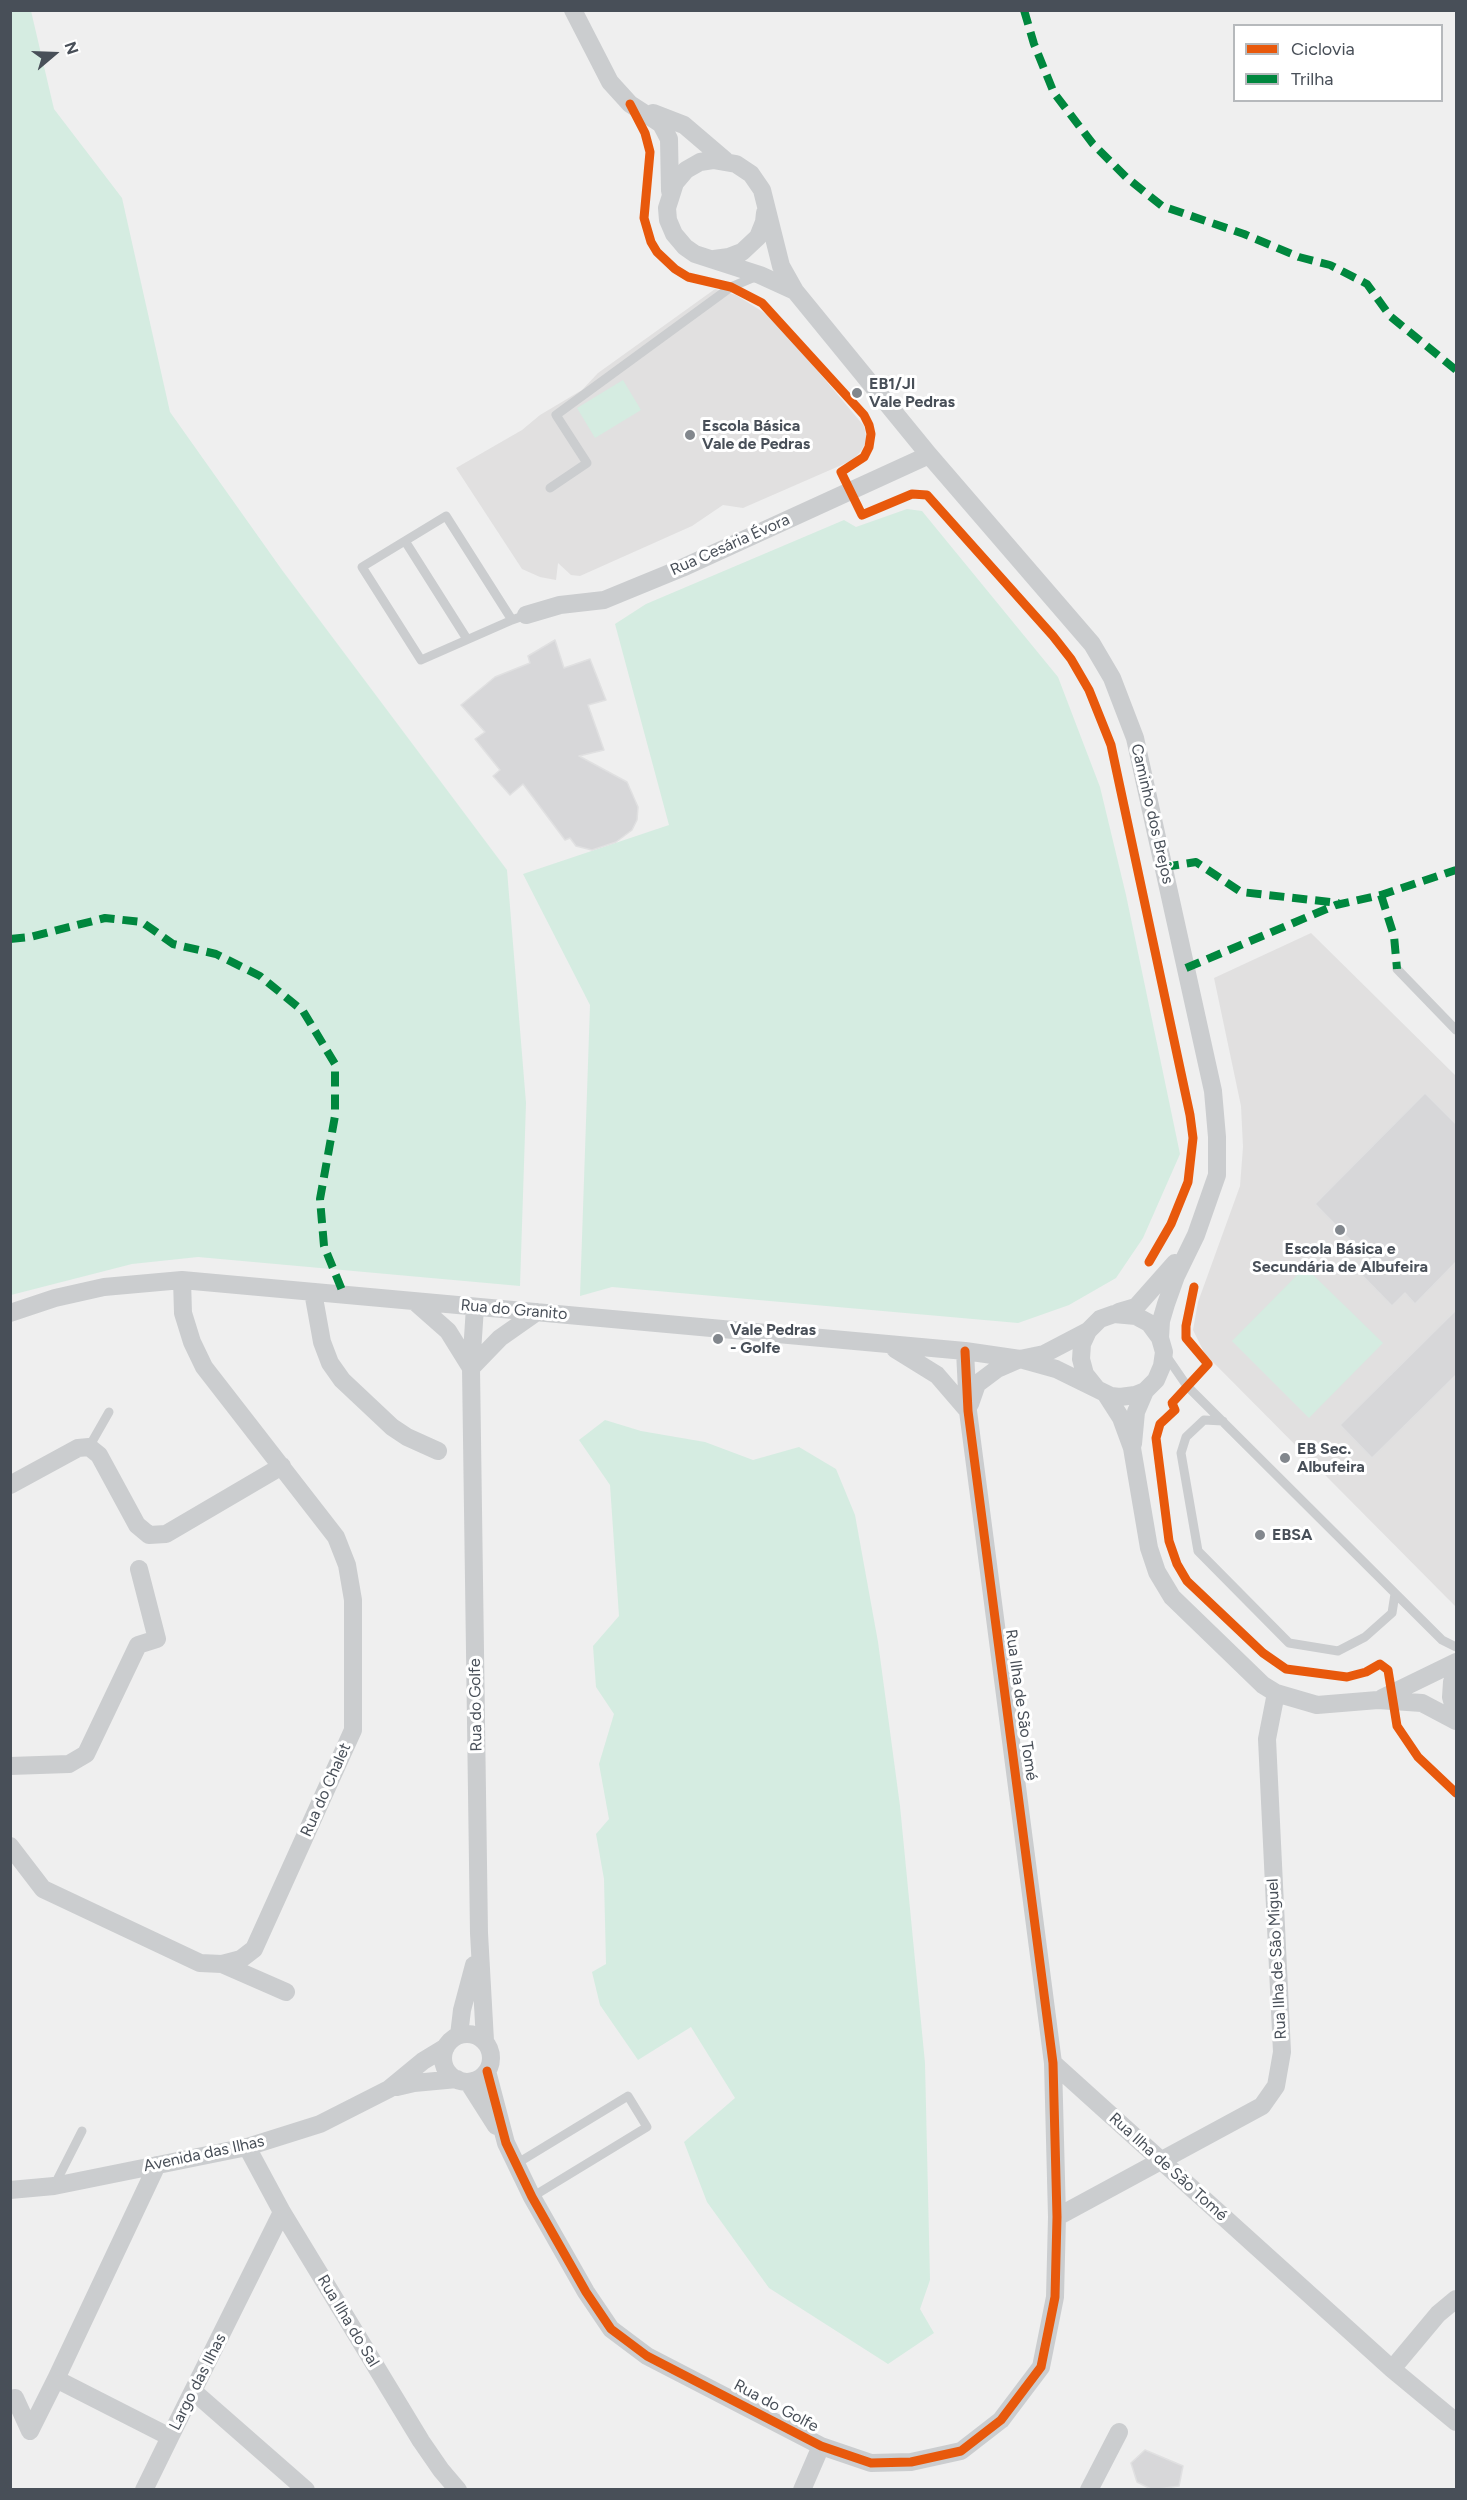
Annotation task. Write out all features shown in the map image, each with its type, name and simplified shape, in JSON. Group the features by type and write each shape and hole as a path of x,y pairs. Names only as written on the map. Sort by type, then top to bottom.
{"street":[{"path":"573,10 610,82 630,104 661,124 669,139 670,193 667,208 668,220 674,234 685,247 695,254 759,275 795,291"},
{"path":"630,104 684,125 725,160"},
{"path":"670,193 686,170 700,162 713,159 736,164 751,174 762,190 766,205 764,222 758,237 742,252 714,259"},
{"name":"Caminho dos Brejos","path":"766,205 781,266 795,291 929,455 1092,644 1112,678 1135,738 1213,1091 1217,1137 1217,1175 1196,1235 1170,1293 1161,1321 1162,1345"},
{"name":"Rua Cesária Évora","path":"519,617 560,605 604,600 682,568 929,455"},
{"name":"Caminho dos Brejos","path":"1113,1314 1136,1307 1158,1285 1196,1235"},
{"name":"Rua do Granito","path":"10,1313 55,1298 104,1287 182,1280 965,1351 1020,1359 1056,1369 1101,1391"},
{"name":"Rua do Chalet","path":"182,1280 183,1313 192,1342 204,1367 336,1537 347,1565 352,1600 353,1730 254,1949 241,1959 222,1964"},
{"path":"314,1292 322,1342 330,1362 342,1380 392,1427 407,1437 438,1451"},
{"path":"414,1301 448,1331 471,1368 500,1338 537,1312"},
{"name":"Rua do Golfe","path":"475,1307 471,1368 479,1933 485,2041 491,2056 487,2071 506,2142 516,2164 586,2292 611,2329 647,2356 821,2446 871,2463 911,2462 961,2451 1001,2420 1041,2367 1055,2297 1057,2217 1053,2063"},
{"path":"1101,1391 1120,1397 1135,1395 1156,1380 1162,1366 1162,1345 1153,1326 1136,1316 1113,1314 1100,1319 1088,1331 1082,1344 1081,1359 1084,1374 1101,1391 1121,1418 1132,1448 1149,1548 1157,1572 1172,1597 1263,1685 1276,1693 1317,1705 1378,1700 1422,1703 1456,1721"},
{"name":"Rua do Granito","path":"1020,1359 1044,1354 1088,1331"},
{"path":"886,1345 937,1375 968,1412"},
{"name":"Rua Ilha de São Tomé","path":"965,1351 968,1412 1053,2063 1392,2369 1450,2417 1456,2433"},
{"path":"968,1412 977,1384 997,1369 1020,1359"},
{"path":"1132,1448 1137,1412 1145,1390"},
{"path":"10,1485 78,1448 89,1448 99,1455 137,1525 149,1535 172,1530 282,1466"},
{"path":"10,1766 69,1764 86,1755 138,1645 157,1639 139,1569"},
{"path":"1378,1700 1456,1662"},
{"path":"1456,1672 1452,1682 1451,1697 1456,1715"},
{"name":"Rua Ilha de São Miguel","path":"1057,2217 1262,2106 1276,2086 1282,2052 1267,1739 1276,1693"},
{"path":"10,1846 43,1889 200,1963 222,1964 286,1992"},
{"path":"479,1933 471,1980 444,2062 451,2075 463,2080 476,2080 487,2071"},
{"path":"452,2041 473,2034 485,2041"},
{"name":"Avenida das Ilhas","path":"390,2089 423,2061 452,2041"},
{"path":"463,2080 506,2142"},
{"name":"Avenida das Ilhas","path":"10,2190 54,2186 247,2147 320,2124 390,2089 414,2083 463,2080"},
{"name":"Rua Ilha do Sal","path":"247,2147 282,2212 421,2441 458,2490"},
{"path":"15,2398 30,2431 157,2165"},
{"name":"Largo das Ilhas","path":"56,2379 170,2437 282,2212"},
{"path":"1392,2369 1438,2313 1456,2299"},
{"path":"194,2391 306,2490"},
{"path":"1089,2490 1119,2432"},
{"path":"144,2490 170,2437"},
{"path":"802,2490 821,2446"}],"lane":[{"path":"550,488 587,463 556,415 731,287 759,275"},
{"path":"446,516 519,617 422,660 362,567 446,516"},
{"path":"405,541 467,639"},
{"path":"1397,969 1456,1030"},
{"path":"1162,1345 1187,1386 1442,1640 1456,1647"},
{"path":"89,1448 109,1412"},
{"path":"1223,1421 1204,1420 1186,1437 1181,1453 1198,1551 1289,1643 1338,1651 1365,1637 1392,1613 1395,1594"},
{"path":"516,2164 628,2096 647,2127 532,2197"},
{"path":"54,2186 82,2131"}],"shaded area":[{"name":"Escola Básica Vale de Pedras","path":"715,289 736,295 780,326 864,426 867,440 861,451 853,460 743,508 723,505 692,526 580,576 571,575 558,563 556,580 540,577 522,569 456,468 522,430 540,415 582,390 598,373"},
{"name":"Escola Básica e Secundária de Albufeira","path":"1311,933 1456,1076 1456,1607 1205,1354 1193,1330 1198,1302 1240,1186 1243,1147 1241,1106 1214,978"}],"green space":[{"path":"10,11 31,11 54,109 122,198 170,412 282,570 507,870 526,1103 520,1286 198,1257 132,1264 11,1295"},
{"path":"623,380 641,410 595,438 577,408"},
{"path":"907,509 922,511 1058,677 1100,787 1126,895 1180,1154 1143,1238 1116,1278 1069,1305 1018,1323 612,1287 580,1296 590,1005 523,874 669,825 615,624 646,604 844,520 856,527"},
{"path":"1305,1267 1383,1343 1309,1418 1232,1341"},
{"path":"605,1420 641,1431 705,1442 753,1460 799,1447 836,1469 855,1515 878,1642 900,1806 925,2063 930,2280 920,2309 934,2333 888,2364 769,2288 707,2202 684,2142 735,2098 691,2027 638,2060 600,2005 592,1972 606,1964 604,1879 596,1834 609,1819 599,1764 614,1714 596,1687 593,1646 619,1616 610,1485 579,1440"}],"building":[{"path":"555,640 564,668 590,659 606,700 588,705 604,750 579,756 627,782 638,807 637,820 632,830 616,842 592,850 576,846 570,838 565,840 523,784 510,795 493,776 500,770 475,739 485,732 461,705 495,677 530,663 528,656"},
{"path":"1425,1093 1456,1124 1456,1262 1415,1304 1405,1293 1392,1306 1356,1269 1368,1258 1315,1204"},
{"path":"1456,1310 1456,1375 1372,1458 1340,1425"},
{"path":"1145,2450 1183,2466 1179,2486 1153,2490 1137,2482 1131,2463"}],"marked path":[{"path":"1024,10 1034,44 1054,93 1093,144 1126,177 1162,206 1244,234 1299,257 1330,265 1367,284 1390,316 1456,370"},
{"path":"1164,867 1196,862 1241,892 1339,903"},
{"path":"1186,968 1336,905 1381,895 1456,870"},
{"path":"1381,895 1394,936 1397,969"},
{"path":"10,939 30,937 105,918 142,922 173,944 216,954 260,976 303,1011 335,1064 335,1116 320,1199 324,1246 344,1295"}],"cycle path":[{"path":"630,104 645,133 650,152 644,218 651,242 657,252 675,269 688,277 731,287 762,303 864,415 871,434 869,447 864,457 841,472 862,515 912,494 927,495 1053,636 1071,659 1089,690 1111,745 1193,1138 1188,1182 1171,1224 1149,1262"},
{"path":"1194,1287 1186,1326 1186,1338 1208,1364 1172,1403 1175,1410 1160,1424 1156,1438 1169,1541 1177,1564 1187,1581 1263,1653 1286,1669 1347,1677 1366,1672 1380,1664 1388,1670 1397,1726 1418,1757 1456,1793"},
{"path":"487,2071 506,2143 532,2197 586,2292 611,2329 647,2356 821,2446 871,2463 911,2462 961,2451 1001,2420 1041,2367 1055,2297 1057,2217 1053,2063 968,1411 965,1351"}],"place":[{"name":"EB1/JI Vale Pedras","path":"857,393"},
{"name":"Escola Básica Vale de Pedras","path":"690,435"},
{"name":"Escola Básica e Secundária de Albufeira","path":"1340,1230"},
{"name":"Vale Pedras - Golfe","path":"718,1339"},
{"name":"EB Sec. Albufeira","path":"1285,1458"},
{"name":"EBSA","path":"1260,1535"}]}
